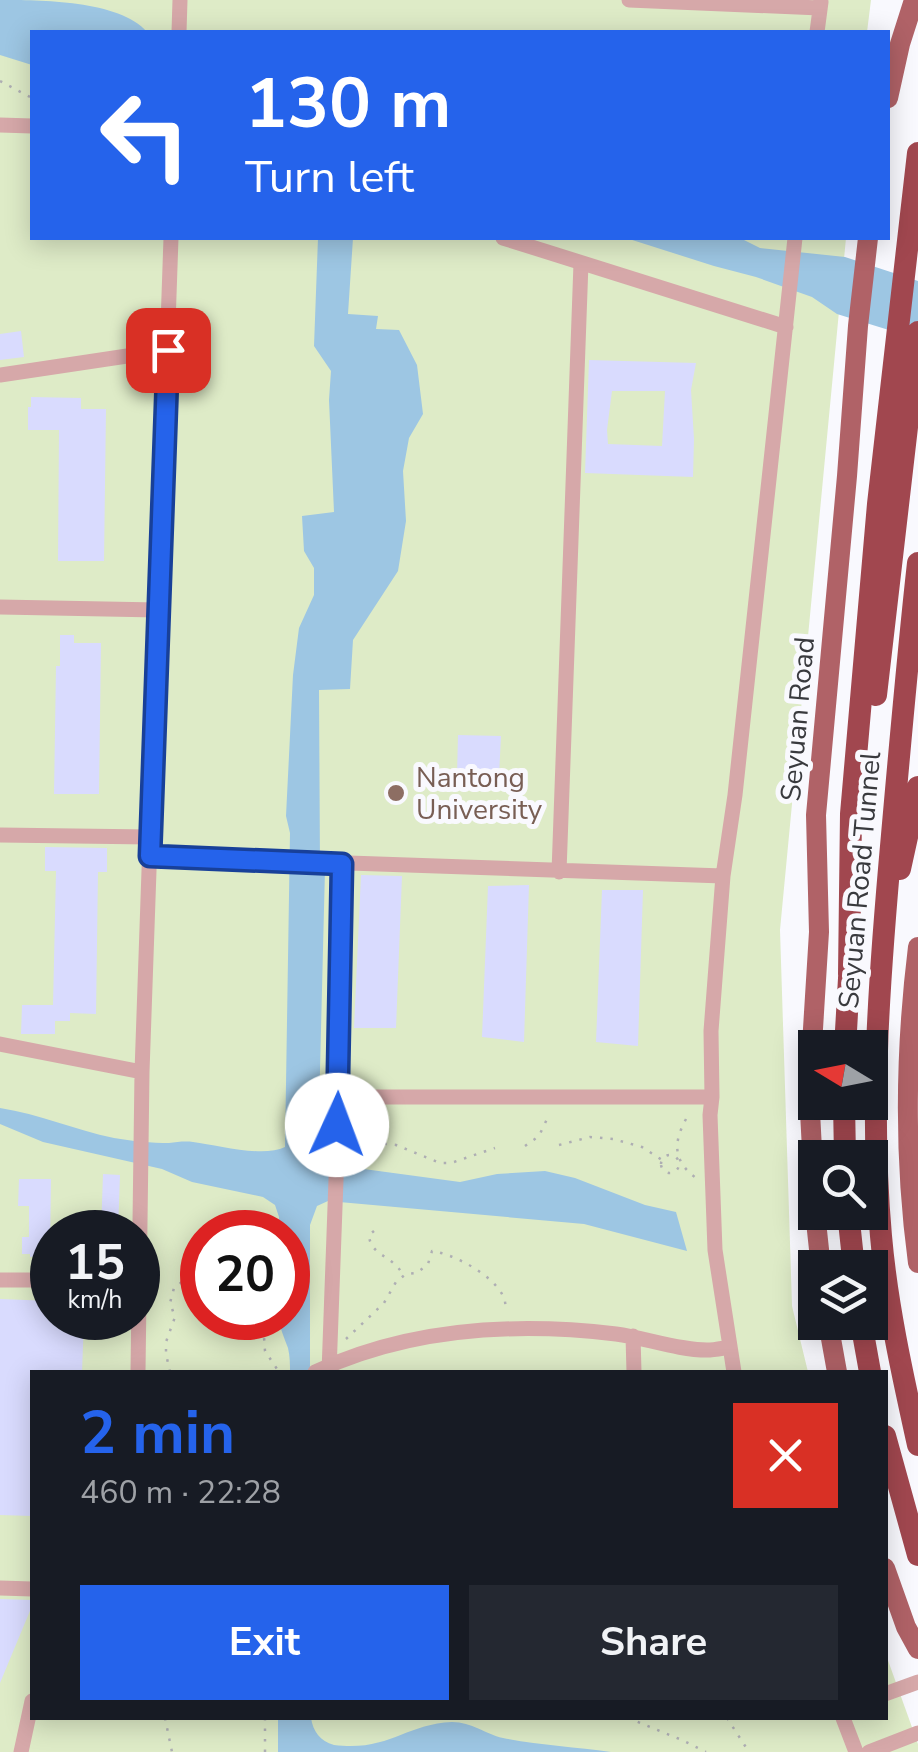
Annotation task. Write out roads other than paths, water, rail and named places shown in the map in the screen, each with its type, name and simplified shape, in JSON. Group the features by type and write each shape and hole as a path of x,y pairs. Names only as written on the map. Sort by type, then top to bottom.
{"highway":[{"path":"849,974 851,814 878,504 910,340 904,272 918,153"},
{"name":"Seyuan Road Tunnel","path":"846,1030 910,340"},
{"name":"Seyuan Road Tunnel","path":"918,563 882,941 876,1046 881,1238 918,1445"},
{"path":"882,941 918,787"},
{"path":"864,1340 870,1370"},
{"path":"888,1447 918,1555"}],"main road":[{"path":"890,89 914,0"},
{"name":"Seyuan Road","path":"811,1140 809,1093 819,932 816,815 868,240"},
{"path":"918,947 910,1013 908,1101 910,1204 918,1263"},
{"path":"831,1340 837,1370"},
{"path":"888,1576 918,1649"}],"street":[{"path":"179,30 180,0"},
{"path":"628,0 820,4 817,30"},
{"path":"0,124 30,126"},
{"path":"139,1210 172,240"},
{"path":"510,240 786,327"},
{"path":"734,1370 714,1250 711,1031 724,876 795,240"},
{"path":"559,872 581,263"},
{"path":"0,375 168,350"},
{"path":"0,606 158,610"},
{"path":"0,834 150,837"},
{"path":"150,856 724,876"},
{"path":"322,1370 329,1348 342,864"},
{"path":"0,1044 142,1072"},
{"path":"338,1097 712,1097"},
{"path":"0,1280 30,1280"},
{"path":"325,1370 403,1340 507,1328 634,1336 708,1350 730,1347"},
{"path":"634,1336 634,1370"},
{"path":"138,1340 138,1370"},
{"path":"0,1588 30,1588"},
{"path":"888,1693 918,1682"},
{"path":"21,1751 30,1710"},
{"path":"843,1720 856,1752"},
{"path":"870,1752 918,1733"}],"water":[{"path":"0,0 99,8 135,21 145,30 30,30 30,64 0,55"},
{"path":"318,240 353,240 348,314 378,316 376,329 399,330 417,365 423,414 409,438 403,471 406,521 398,571 353,640 350,689 319,690 320,868 325,869 318,1150 323,1160 334,1165 460,1182 497,1174 545,1171 575,1178 645,1205 676,1212 687,1251 584,1224 328,1201 317,1206 310,1225 310,1210 277,1210 263,1197 43,1142 0,1124 0,1108 127,1140 190,1142 253,1151 285,1147 290,833 286,816 293,675 299,628 314,595 314,568 304,551 302,516 334,512 331,371 314,346"},
{"path":"632,240 744,240 760,248 845,257 918,281 918,339 837,314 812,297"},
{"path":"285,1340 310,1340 310,1370 290,1370"},
{"path":"278,1720 311,1720 318,1735 334,1745 369,1745 421,1727 452,1722 503,1738 611,1752 278,1752"}],"place":[{"name":"Nantong University","path":"396,793"}]}
